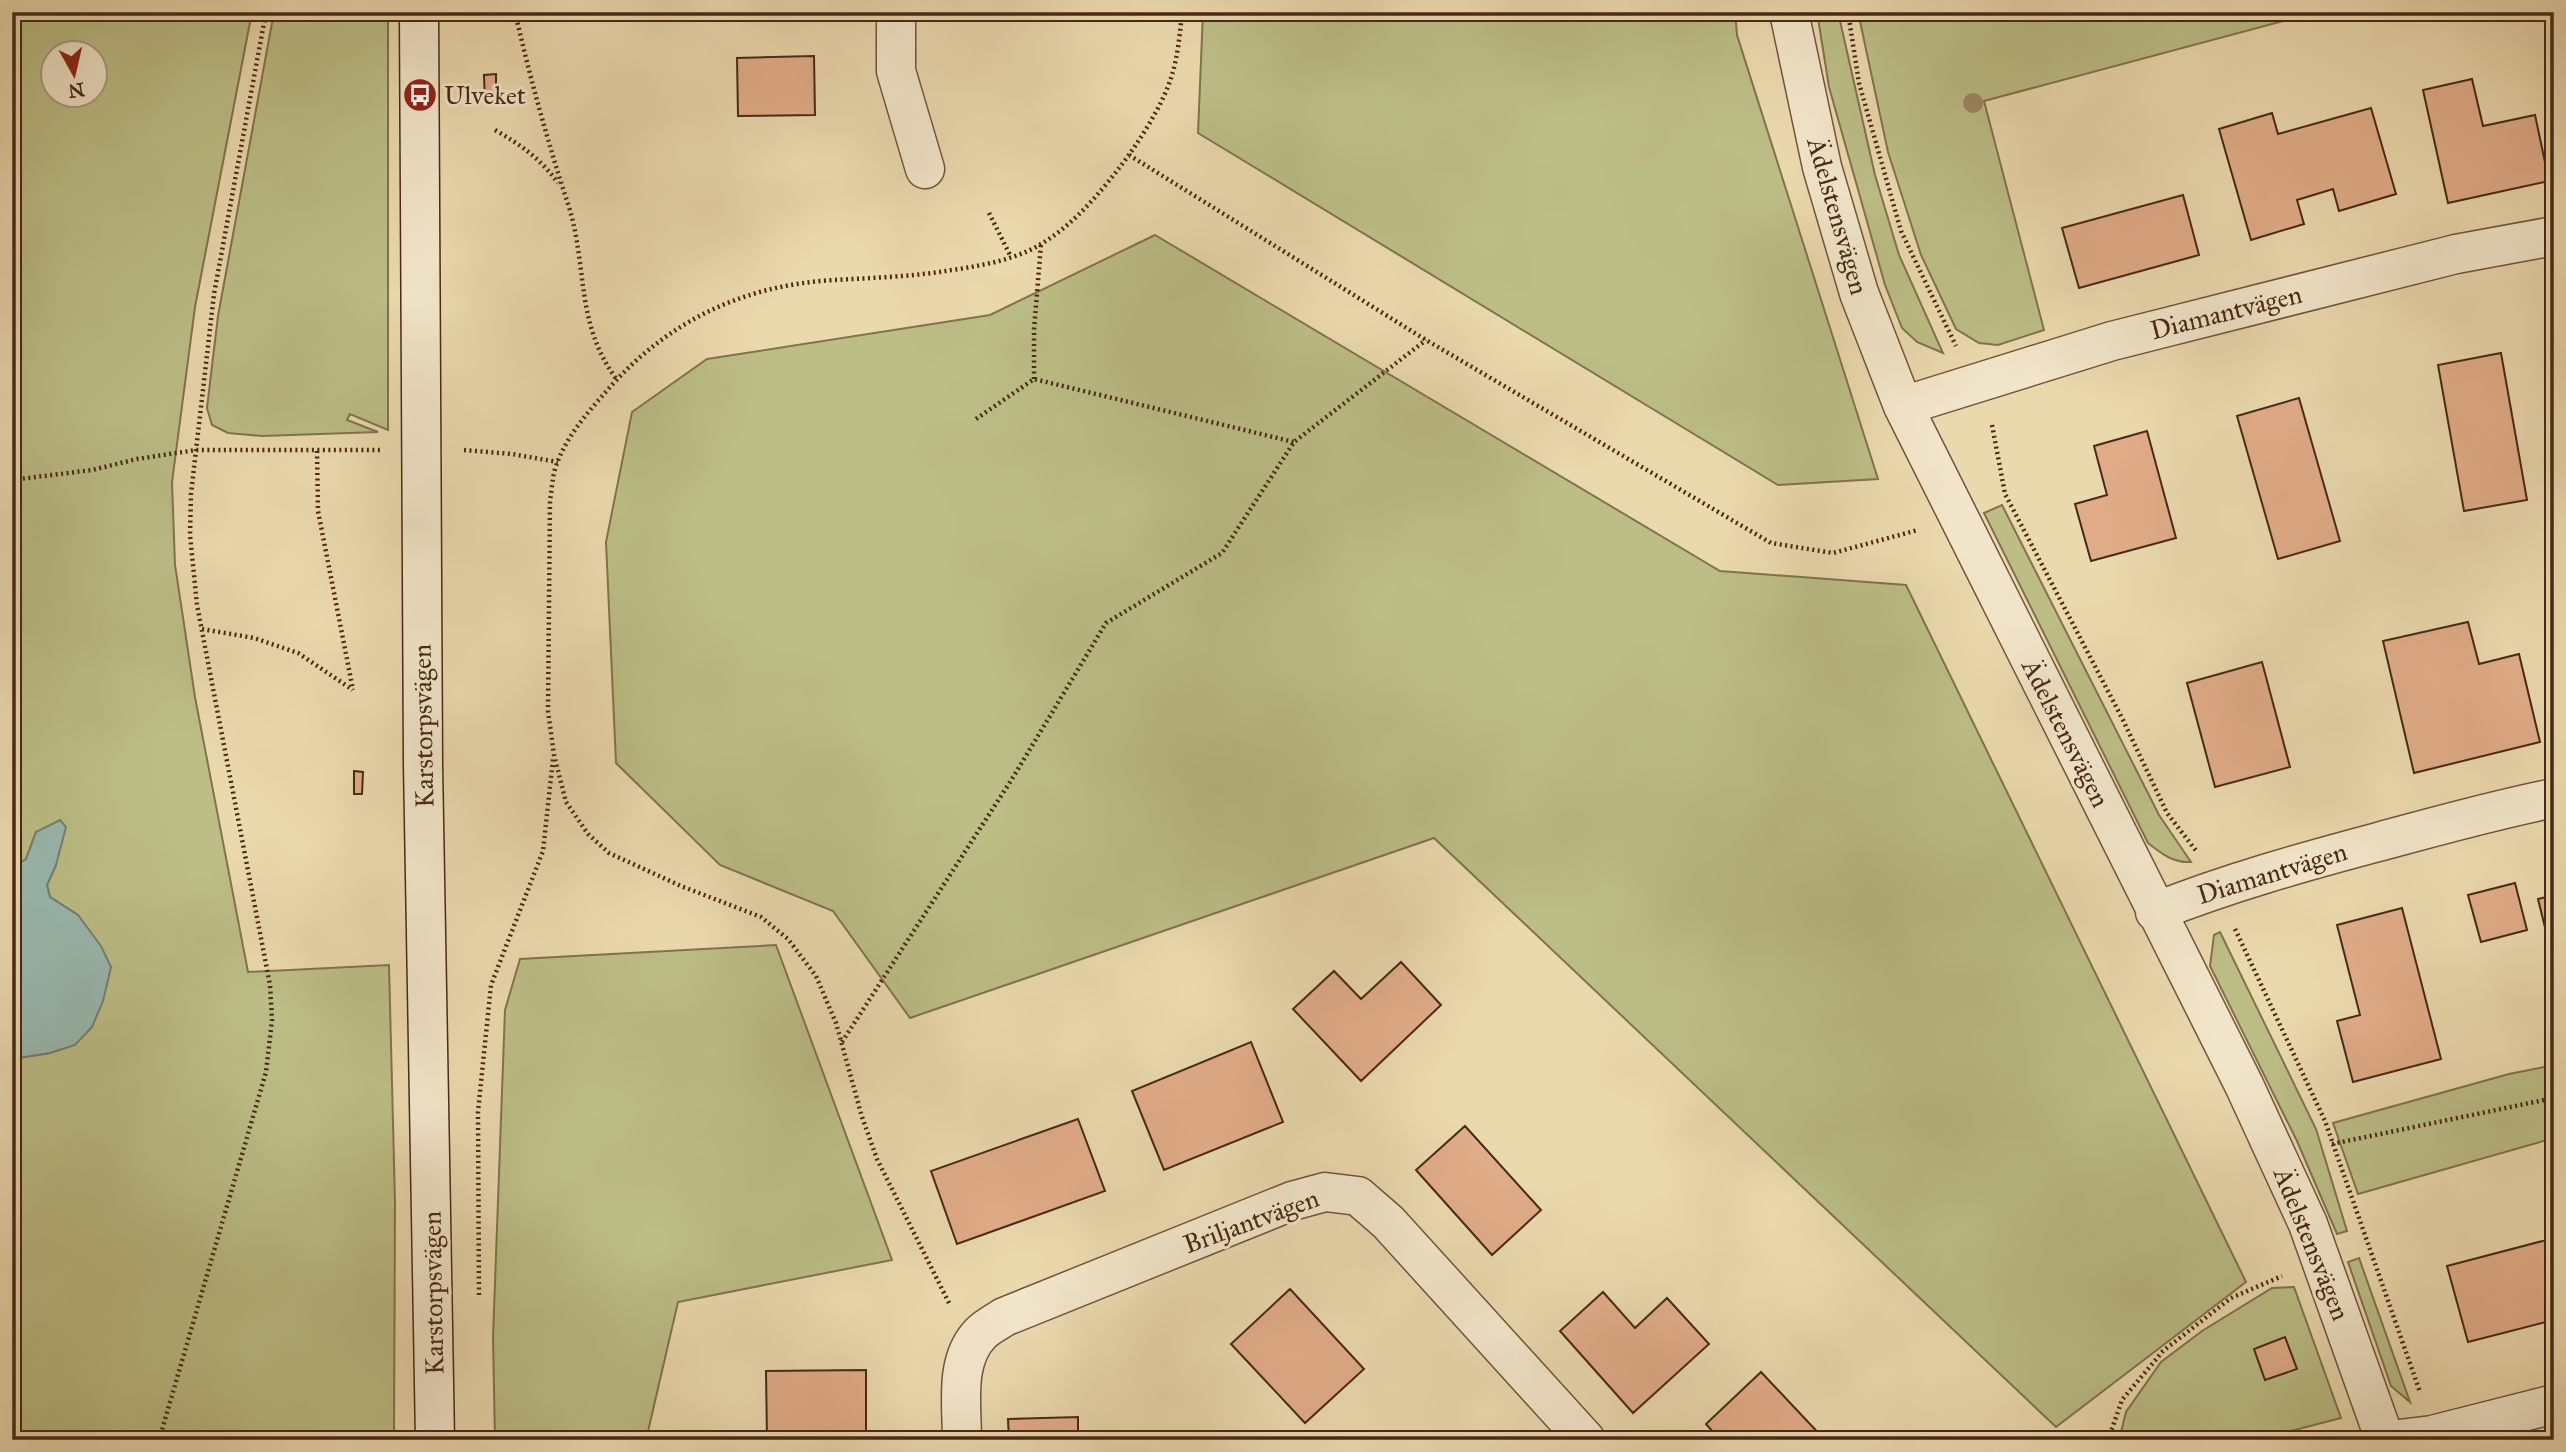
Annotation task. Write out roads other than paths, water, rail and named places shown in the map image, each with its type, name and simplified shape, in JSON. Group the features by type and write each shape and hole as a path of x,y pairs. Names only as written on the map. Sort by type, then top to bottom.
{"street":[{"name":"Karstorpsvägen","path":"419,12 423,764 435,1440"},
{"path":"896,12 896,71 925,169"},
{"name":"Ädelstensvägen","path":"1789,12 1822,167 1859,293 1903,406 2244,1085 2308,1224 2385,1440"},
{"name":"Diamantvägen","path":"1903,406 2112,341 2456,254 2554,236"},
{"name":"Diamantvägen","path":"2155,912 2215,888 2302,863 2506,807 2554,798"},
{"name":"Briljantvägen","path":"962,1440 962,1382 965,1362 971,1346 983,1331 1017,1312 1292,1201 1325,1192 1358,1196 1388,1222 1586,1440"},
{"path":"2391,1440 2432,1435 2554,1404"}],"water":[{"path":"60,820 66,827 56,865 47,885 50,897 78,915 101,946 111,967 103,1001 92,1027 75,1045 50,1053 12,1059 12,868 26,859 36,832"}],"place":[{"name":"Ulveket","path":"420,95"}]}
